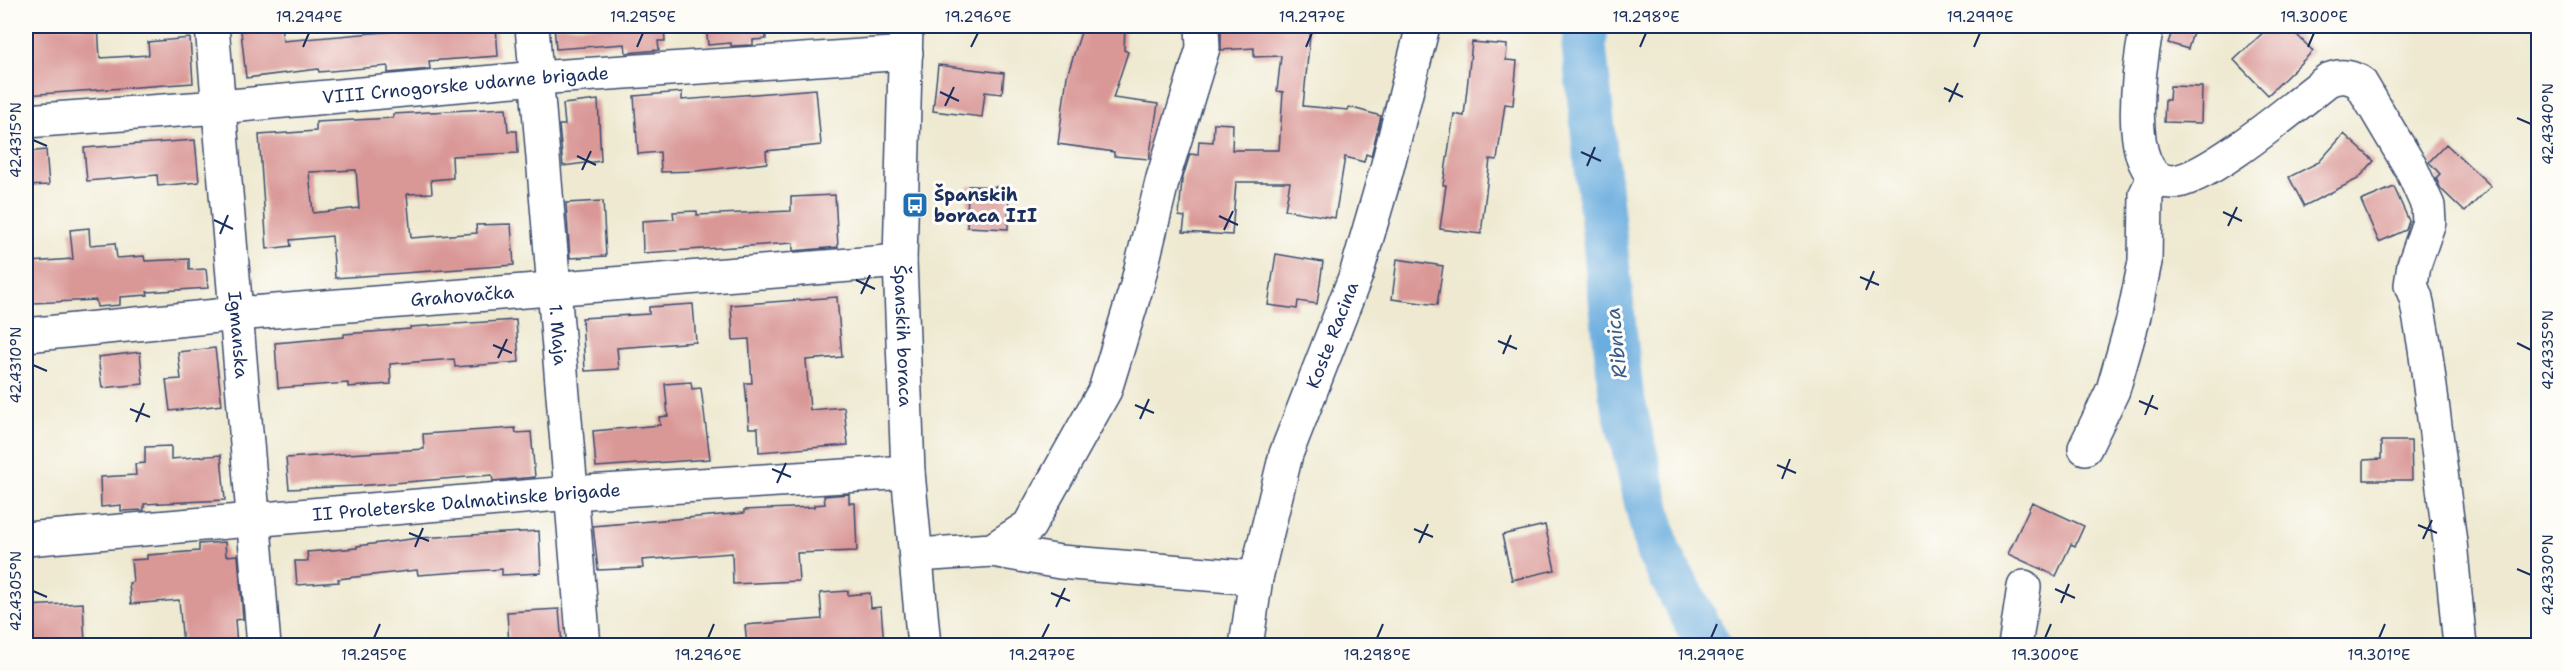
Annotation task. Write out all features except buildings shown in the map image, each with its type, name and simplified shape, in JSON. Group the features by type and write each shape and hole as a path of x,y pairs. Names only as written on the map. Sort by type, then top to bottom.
{"street":[{"name":"Igmanska","path":"212,26 264,645"},
{"name":"1. Maja","path":"532,26 584,645"},
{"path":"992,550 1029,526 1105,390 1137,285 1163,178 1203,48 1202,26"},
{"name":"Koste Racina","path":"1246,645 1256,578 1286,454 1356,275 1386,172 1423,26"},
{"path":"2147,26 2139,63 2138,130 2144,159 2150,172 2155,176 2172,182 2218,164 2328,80 2339,76 2360,82 2411,168 2428,206 2428,222 2414,265 2411,285 2416,298 2425,348 2450,542 2460,645"},
{"name":"VIII Crnogorske udarne brigade","path":"26,121 219,107 536,78 906,39"},
{"name":"Španskih boraca","path":"906,39 900,261 908,472 924,645"},
{"path":"2085,448 2113,390 2131,329 2145,262 2146,194 2155,176"},
{"name":"Grahovačka","path":"26,335 237,314 900,261"},
{"name":"II Proleterske Dalmatinske brigade","path":"26,539 571,493 908,472"},
{"path":"917,555 992,550 1060,562 1256,578"},
{"path":"2015,645 2024,587"}],"waterway":[{"name":"Ribnica","path":"1586,26 1584,46 1621,393 1658,551 1709,646"}],"place":[{"name":"Španskih boraca III","path":"915,205"}]}
